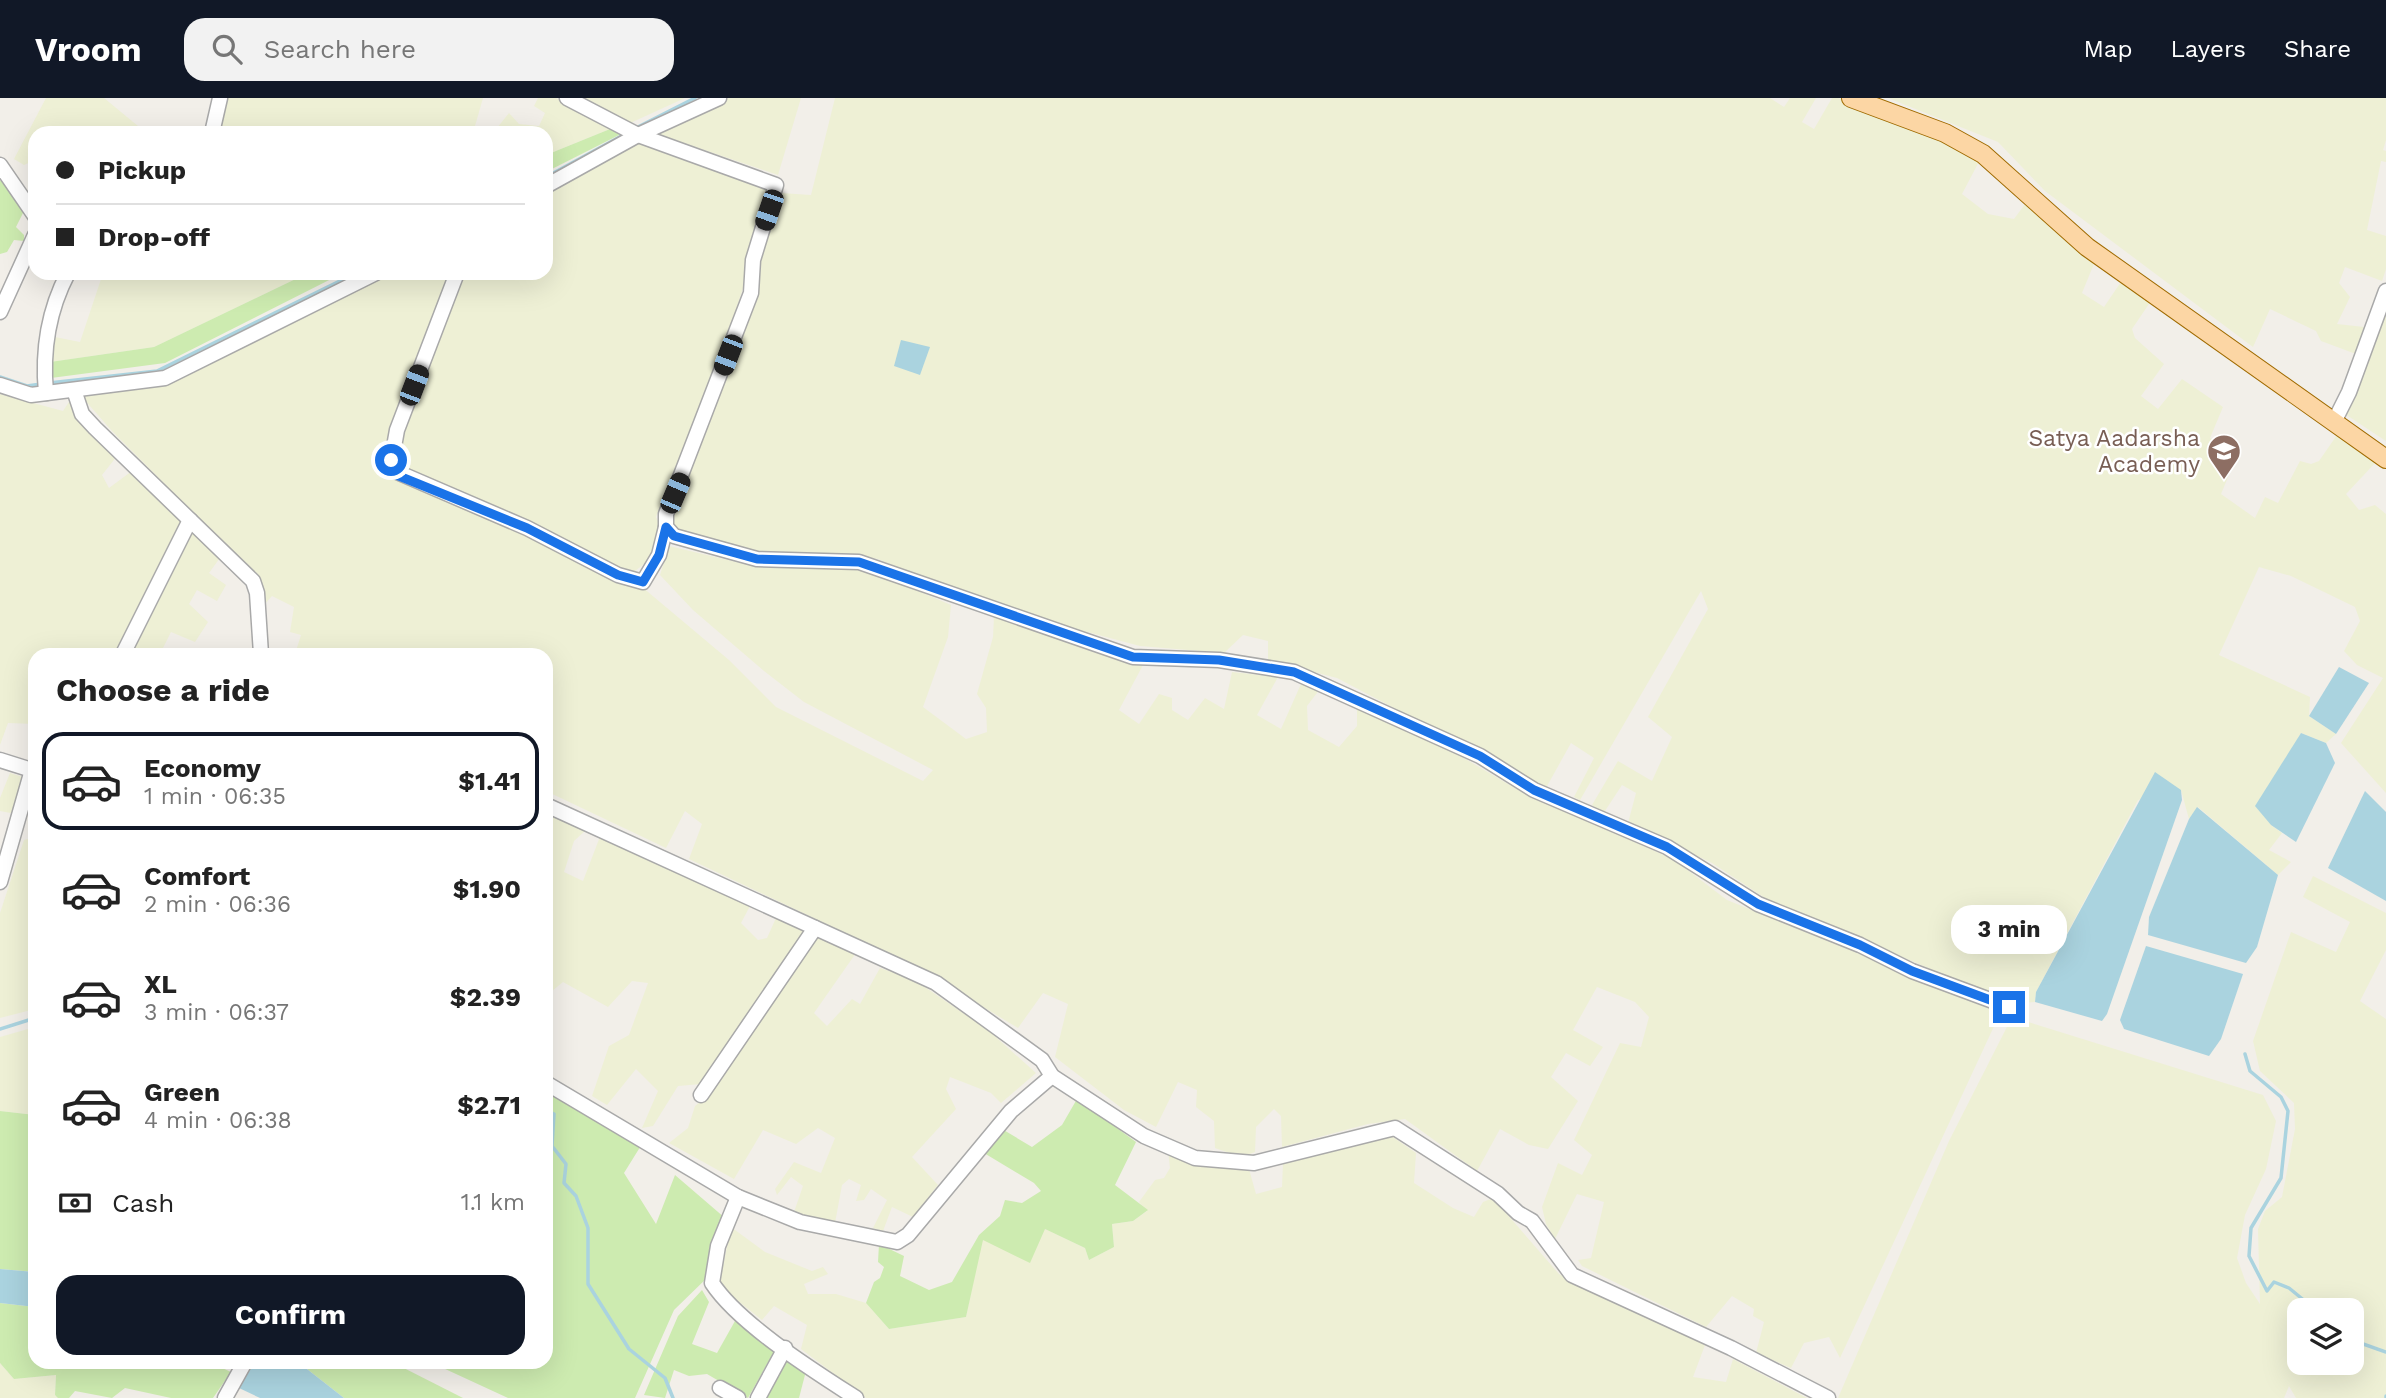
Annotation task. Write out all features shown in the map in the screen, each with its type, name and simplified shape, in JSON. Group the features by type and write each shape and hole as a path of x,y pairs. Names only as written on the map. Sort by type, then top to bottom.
{"main road":[{"path":"1851,98 1945,132 1983,154 2087,247 2386,459"}],"street":[{"path":"214,126 220,98"},
{"path":"454,280 397,430 390,469 527,528 618,575 643,582 659,555 666,527 666,514 751,293 753,260 776,185 633,131 567,98"},
{"path":"553,182 633,131 719,98"},
{"path":"0,165 28,206"},
{"path":"0,312 28,250"},
{"path":"45,386 44,357 51,310 65,280"},
{"path":"0,385 31,395 45,386 74,390 165,378 362,280"},
{"path":"2334,422 2349,392 2386,291"},
{"path":"74,390 82,414 253,581 257,593 261,648"},
{"path":"126,648 190,520"},
{"path":"666,527 674,536 757,559 859,562 1133,657 1219,660 1294,672 1480,756 1534,790 1667,847 1758,904 1860,945 1912,971 2009,1007"},
{"path":"0,760 28,769"},
{"path":"0,882 28,791"},
{"path":"553,808 936,983 1042,1060 1052,1076 1144,1136 1195,1158 1254,1163 1395,1128 1498,1194 1518,1213 1532,1221 1572,1275 1731,1348 1828,1398"},
{"path":"701,1095 815,928"},
{"path":"553,1087 738,1197 800,1222 897,1242 908,1235 1011,1111 1052,1076"},
{"path":"738,1197 718,1246 712,1283 752,1324 856,1398"},
{"path":"758,1398 785,1348"},
{"path":"225,1398 241,1369"},
{"path":"720,1388 738,1398"}],"green space":[{"path":"46,98 104,98 138,126 31,126"},
{"path":"226,98 483,98 475,126 220,126"},
{"path":"538,98 556,98 615,127 553,152 553,126 539,126 545,113 534,106"},
{"path":"578,98 685,98 626,125"},
{"path":"729,98 801,98 778,175 654,133"},
{"path":"835,98 1770,98 1784,107 1790,98 1816,98 1802,122 1814,129 1832,98 1838,98 1901,120 1982,156 1962,194 1988,214 2014,219 2028,200 2096,259 2082,293 2104,307 2125,276 2155,295 2132,329 2135,338 2164,364 2141,396 2158,409 2182,379 2223,407 2210,438 2238,453 2221,494 2255,518 2265,497 2278,503 2300,461 2311,464 2319,461 2337,435 2376,462 2346,494 2359,510 2375,505 2386,514 2386,793 2341,743 2383,678 2357,665 2344,651 2360,621 2355,607 2291,576 2259,567 2219,655 2310,697 2309,716 2336,734 2326,743 2301,733 2271,825 2282,833 2269,850 2291,862 2278,875 2198,807 2189,819 2181,790 2138,800 2036,992 2035,1002 2013,1004 1768,900 1712,863 1628,823 1636,793 1622,785 1603,814 1592,805 1618,761 1652,781 1672,737 1648,717 1708,609 1701,591 1580,800 1574,797 1594,758 1571,743 1546,788 1337,678 1268,660 1268,641 1243,635 1224,653 1140,646 1061,625 944,587 878,559 836,553 756,554 688,535 674,526 673,516 781,193 811,195"},
{"path":"1888,98 2386,98 2386,140 2383,150 2386,151 2386,162 2381,161 2367,230 2386,236 2386,269 2382,281 2345,267 2339,283 2350,297 2337,324 2364,327 2356,354 2321,341 2316,331 2270,309 2253,347 2045,191 1998,142"},
{"path":"509,113 519,124 539,126 499,126"},
{"path":"615,127 625,132 553,168 553,152"},
{"path":"28,132 28,163 24,165 14,159"},
{"path":"643,141 771,188 748,273 718,364 656,517 664,533 655,555 629,576 729,660 776,707 923,781 933,770 804,702 764,671 693,610 660,575 669,546 749,565 846,567 888,578 951,605 948,637 923,707 966,739 987,732 986,708 977,694 993,637 994,616 1093,652 1143,665 1119,710 1139,724 1159,694 1172,698 1172,710 1188,720 1205,698 1224,709 1232,672 1278,677 1257,715 1281,729 1301,684 1320,689 1307,706 1308,730 1339,747 1357,726 1357,705 1440,744 1525,794 1673,859 1727,900 1992,1008 1996,1022 1840,1358 1829,1337 1804,1343 1791,1368 1756,1353 1764,1322 1753,1316 1754,1309 1732,1296 1706,1327 1582,1266 1578,1260 1591,1258 1604,1202 1577,1194 1555,1239 1546,1224 1542,1207 1558,1163 1582,1175 1592,1155 1574,1140 1620,1043 1641,1047 1649,1017 1635,1002 1597,987 1573,1030 1603,1047 1590,1066 1566,1053 1551,1077 1578,1101 1548,1149 1529,1145 1500,1129 1477,1171 1405,1119 1368,1124 1282,1147 1281,1116 1274,1109 1256,1127 1255,1152 1241,1157 1215,1148 1214,1121 1196,1107 1197,1090 1178,1082 1156,1127 1124,1110 1055,1057 1068,1004 1043,993 1018,1028 917,967 689,859 702,824 685,811 666,848 553,794 553,648 297,648 301,635 290,632 294,607 272,596 263,606 262,582 112,431 82,397 83,392 165,384 373,280 553,280 553,187"},
{"path":"5,178 24,211 16,227 24,235 24,241 14,240 7,252 0,254 0,181"},
{"path":"101,280 293,280 154,347 50,362 55,337 80,342"},
{"path":"293,280 329,280 165,363 51,378 50,362 154,347"},
{"path":"2386,309 2386,441 2345,414 2364,372"},
{"path":"0,394 63,411 71,399 73,412 117,456 102,475 109,488 132,471 222,555 209,573 226,585 217,601 197,590 189,604 208,622 195,642 171,632 163,648 28,648 28,724 8,723 0,745"},
{"path":"10,773 26,778 16,814 0,811 0,798"},
{"path":"553,813 586,830 574,841 564,872 583,881 601,834 750,906 741,923 758,940 767,938 776,918 805,931 701,1084 678,1086 653,1126 642,1128 658,1091 636,1069 607,1105 592,1096 609,1046 629,1035 648,983 632,981 608,1007 563,982 553,990"},
{"path":"28,839 28,1011 0,1018 0,913 24,840"},
{"path":"2313,876 2386,913 2386,950 2360,1001 2386,1019 2386,1398 2296,1398 2289,1386 2284,1398 1838,1398 1949,1141 2012,1017 2263,1095 2276,1121 2266,1169 2245,1215 2237,1258 2246,1283 2260,1304 2258,1229 2265,1211 2282,1197 2295,1129 2294,1103 2260,1071 2253,1041 2291,932 2336,952 2350,922 2303,897"},
{"path":"818,934 856,953 814,1013 827,1026 852,999 860,1004 880,968 913,979 988,1030 1036,1073 1001,1103 991,1093 950,1077 946,1089 956,1109 912,1157 938,1185 913,1217 892,1207 883,1231 873,1228 887,1200 871,1189 864,1200 856,1201 861,1185 849,1179 842,1185 835,1223 793,1215 803,1186 791,1177 777,1195 775,1189 794,1162 821,1173 835,1138 818,1128 796,1144 763,1130 734,1179 669,1143 688,1128 695,1106 707,1096"},
{"path":"28,1029 28,1114 0,1111 0,1037"},
{"path":"553,1096 642,1144 624,1173 656,1224 675,1175 725,1218 710,1275 674,1310 635,1398 508,1398 445,1369 553,1369"},
{"path":"1077,1099 1136,1142 1115,1185 1148,1210 1133,1221 1112,1224 1114,1247 1089,1260 1085,1248 1045,1229 1030,1263 983,1240 966,1317 889,1329 866,1303 874,1282 880,1278 884,1267 878,1262 879,1244 904,1256 900,1276 929,1290 952,1282 979,1235 1000,1216 1005,1200 1022,1203 1041,1191 1034,1183 984,1153 1002,1129 1032,1147 1062,1125"},
{"path":"0,1111 28,1114 28,1271 0,1269"},
{"path":"1390,1135 1416,1153 1414,1183 1453,1208 1474,1217 1483,1202 1493,1198 1559,1274 1705,1345 1693,1377 1726,1382 1733,1359 1807,1398 866,1398 801,1349 807,1325 774,1306 762,1320 719,1286 731,1227 765,1252 812,1271 823,1267 828,1274 804,1284 808,1294 836,1294 866,1303 889,1329 966,1317 982,1239 1045,1229 1085,1248 1089,1260 1114,1247 1112,1224 1133,1221 1147,1211 1139,1202 1155,1180 1164,1178 1170,1168 1168,1150 1249,1169 1256,1194 1282,1187 1283,1163"},
{"path":"702,1290 709,1302 692,1344 717,1353 735,1321 775,1350 748,1398 707,1374 689,1376 674,1370 665,1398 644,1395 678,1316"},
{"path":"0,1303 28,1306 28,1369 224,1369 231,1372 213,1398 171,1398 125,1388 112,1398 75,1391 69,1398 58,1398 55,1395 56,1375 14,1379 0,1363"},
{"path":"789,1356 806,1371 799,1398 767,1398"},
{"path":"0,1363 14,1379 56,1375 55,1395 58,1398 0,1398"},
{"path":"307,1369 406,1369 463,1398 344,1398"}],"water":[{"path":"901,340 930,347 920,375 894,366"},
{"path":"2339,667 2369,683 2336,734 2309,716"},
{"path":"2301,733 2326,743 2335,763 2296,842 2271,825 2255,806"},
{"path":"2155,772 2181,790 2182,800 2107,1014 2102,1021 2035,1002 2036,992"},
{"path":"2365,791 2386,812 2386,901 2328,868"},
{"path":"2197,807 2278,875 2257,947 2246,963 2148,935 2149,917 2189,819"},
{"path":"2146,946 2243,974 2221,1039 2209,1056 2124,1029 2120,1020"},
{"path":"0,1269 28,1271 28,1306 0,1303"},
{"path":"251,1369 307,1369 344,1398 260,1398 239,1388"}],"waterway":[{"path":"634,129 695,98"},
{"path":"553,173 627,133"},
{"path":"49,383 157,371 342,280"},
{"path":"0,377 27,386 41,384"},
{"path":"0,1029 28,1020"},
{"path":"2245,1054 2250,1071 2281,1097 2288,1111 2281,1178 2251,1228 2249,1256 2267,1291 2274,1282 2289,1288 2301,1298"},
{"path":"553,1114 553,1130"},
{"path":"553,1147 566,1164 564,1183 576,1196 588,1228 588,1284 629,1349 665,1378 673,1398"},
{"path":"2364,1344 2386,1352"}],"place":[{"name":"Satya Aadarsha Academy","path":"2224,481"}],"route":[{"path":"391,460 390,469 394,474 527,528 618,575 643,582 659,555 666,527 674,536 757,559 859,562 1133,657 1219,660 1294,672 1480,756 1534,790 1667,847 1758,904 1860,945 1912,971 2009,1007"}]}
